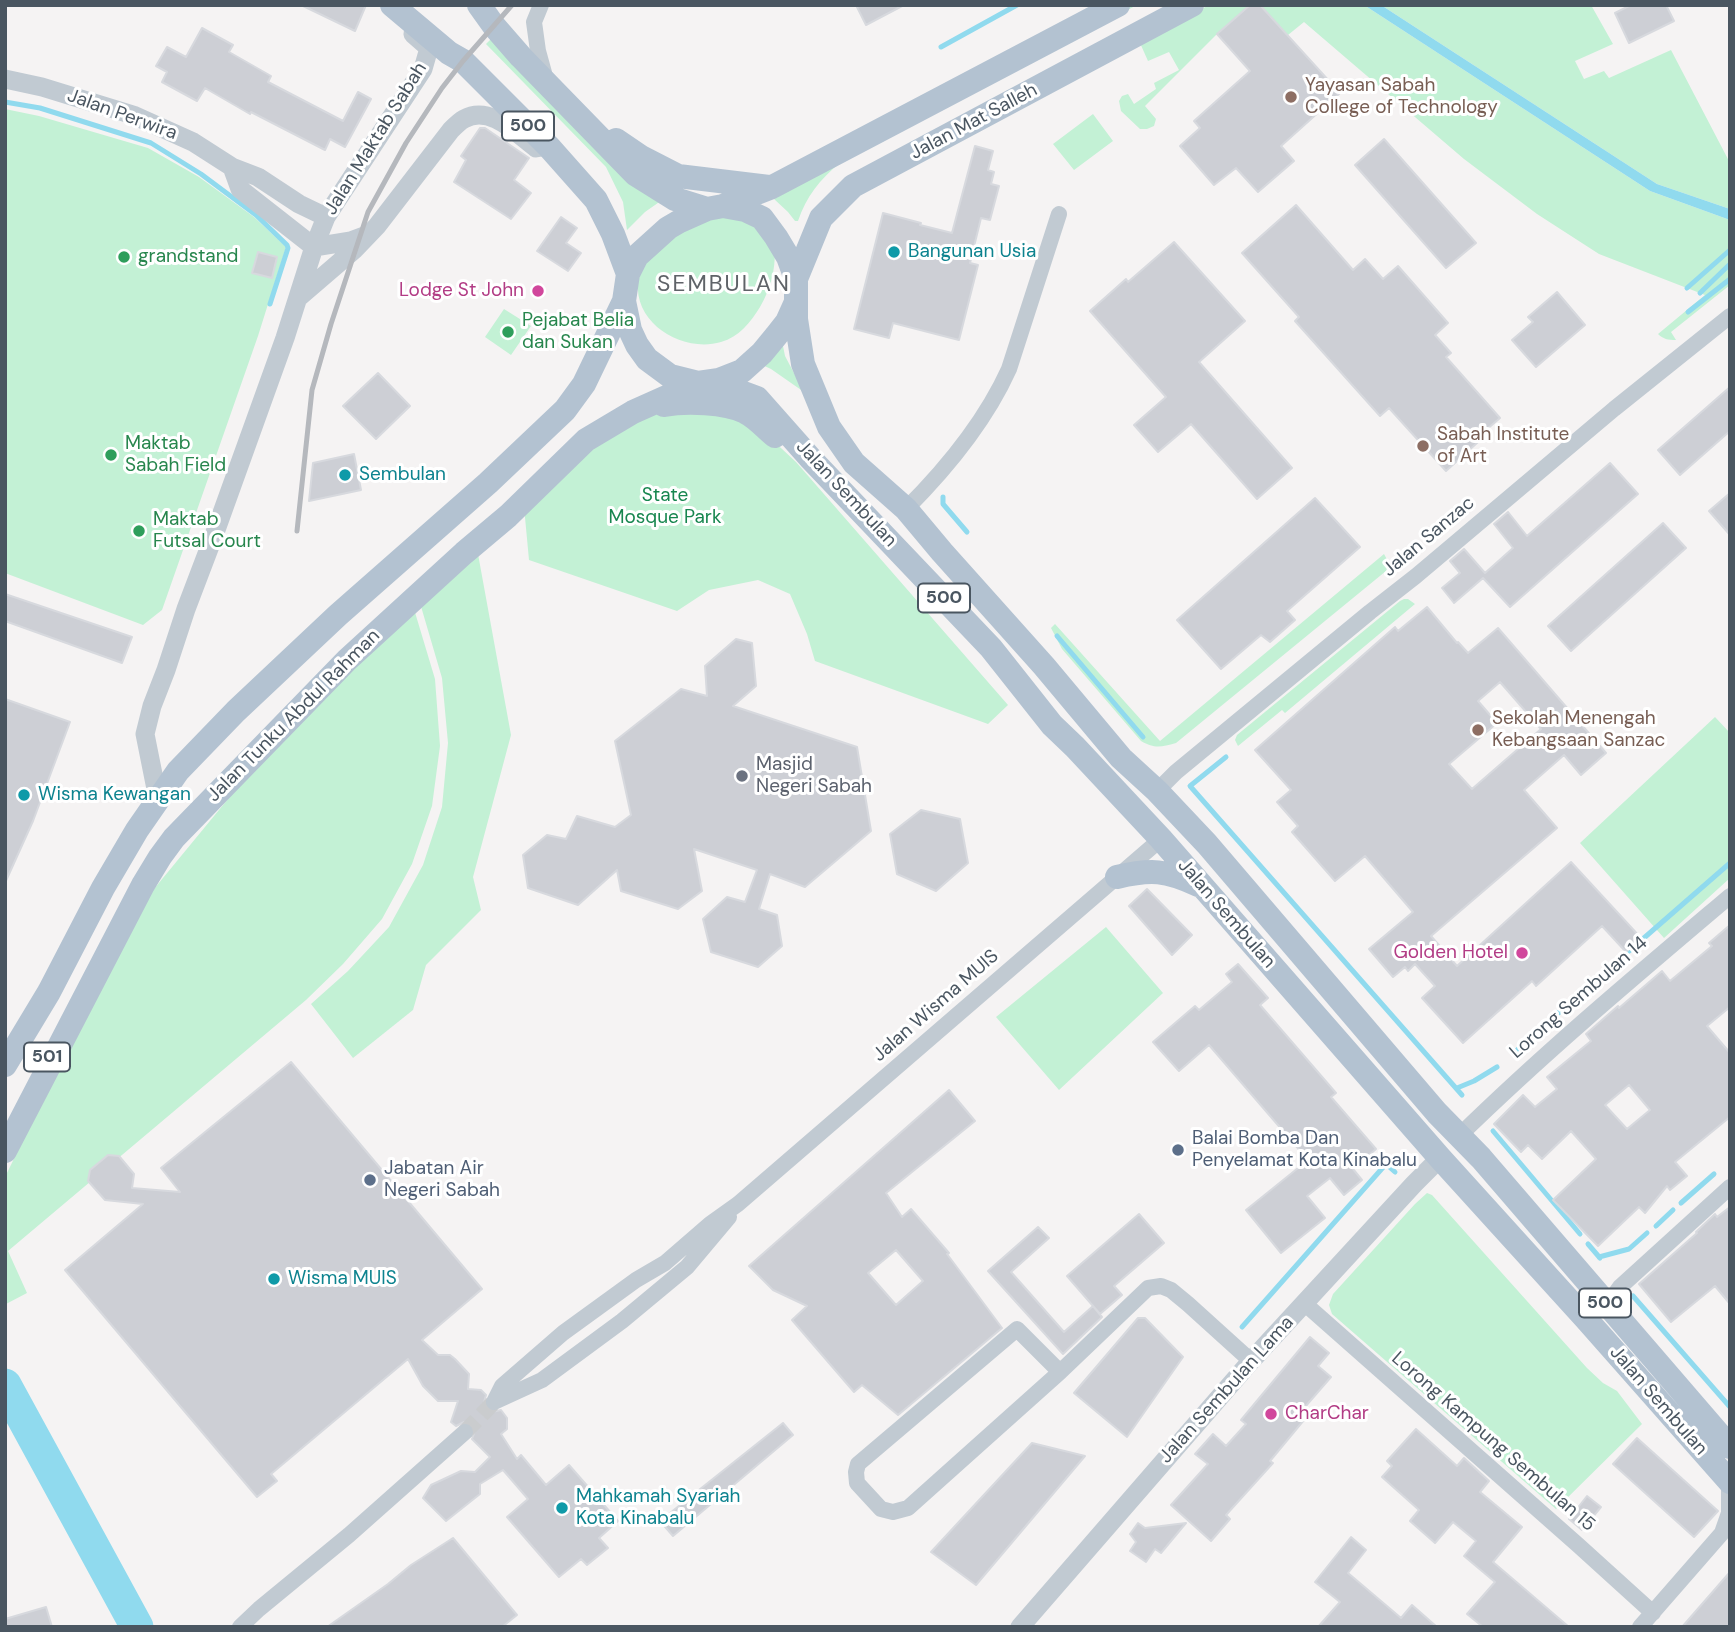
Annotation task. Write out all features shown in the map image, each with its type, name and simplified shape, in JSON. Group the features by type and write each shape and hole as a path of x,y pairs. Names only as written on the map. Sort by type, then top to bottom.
{"main road":[{"name":"500","path":"392,5 449,54 463,61"},
{"name":"500","path":"408,5 442,36 596,200 613,234 628,274"},
{"name":"500","path":"463,5 494,26"},
{"name":"500","path":"479,5 494,26 548,86 635,174 675,199 745,210 762,219 788,257 796,290"},
{"name":"Jalan Mat Salleh","path":"715,207 772,187 1118,5"},
{"name":"Jalan Mat Salleh","path":"796,290 821,218 852,186 1192,5"},
{"path":"575,112 641,158 678,176 772,187"},
{"name":"500","path":"698,383 670,376 647,359 630,330 624,301 628,274 637,256 668,228 715,207"},
{"path":"698,383 719,380 742,370 762,353 787,322 796,290"},
{"name":"Jalan Sembulan","path":"796,290 796,319 803,364 829,427 854,463 906,509 1061,685 1121,758 1157,791 1207,844 1437,1113 1481,1158 1730,1447"},
{"name":"Jalan Tunku Abdul Rahman","path":"9,1054 49,992 137,830 178,771 236,711 565,410 584,384 624,301"},
{"name":"Jalan Sembulan","path":"698,383 730,388 757,398 990,648 1052,725 1205,888 1245,937 1729,1482"},
{"name":"Jalan Tunku Abdul Rahman","path":"5,1151 143,886 174,838 347,660 508,516 586,440 633,412 698,383"},
{"name":"500","path":"633,412 678,402 718,405 746,412 785,444 811,459"},
{"path":"829,477 842,482 876,511 906,509"},
{"path":"1121,758 1128,776 1157,811 1161,839 1207,844"},
{"path":"1117,877 1156,871 1170,873 1205,888"},
{"path":"1245,890 1249,918 1245,937"},
{"name":"501","path":"5,1119 12,1113 87,994"},
{"path":"1437,1113 1440,1158 1481,1158"}],"street":[{"name":"Jalan Maktab Sabah","path":"158,799 145,734 152,706 285,338 314,247 326,217 423,69 426,59 429,48 404,26 386,5"},
{"path":"541,5 534,22 538,51 548,86"},
{"name":"Jalan Perwira","path":"5,79 42,87 133,115 193,142 232,167 258,177 299,204 326,217"},
{"path":"297,298 355,249 377,226 451,130 464,119 474,115 487,116 502,122 536,148 549,147"},
{"name":"Jalan Perwira","path":"232,167 240,188 314,247"},
{"path":"906,509 931,484 999,391 1009,369 1059,214"},
{"name":"Jalan Maktab Sabah","path":"314,247 351,241 368,234"},
{"name":"Jalan Sanzac","path":"1157,791 1176,772 1730,316"},
{"name":"Jalan Wisma MUIS","path":"738,1204 1161,839"},
{"name":"Lorong Sembulan 14","path":"1459,1136 1521,1077 1730,896"},
{"name":"Jalan Sembulan Lama","path":"1020,1627 1251,1361 1440,1158"},
{"path":"1607,1305 1620,1287 1730,1187"},
{"path":"738,1204 687,1267 638,1309 542,1380 494,1402 502,1386 562,1333 636,1280 665,1263 738,1204"},
{"path":"1060,1372 1017,1329 858,1464 857,1483 881,1509 892,1512 908,1508 1060,1372 1148,1288 1161,1286 1171,1290 1251,1361"},
{"name":"Lorong Kampung Sembulan 15","path":"1304,1303 1653,1613"},
{"path":"240,1627 465,1433"},
{"path":"1640,1627 1726,1532 1729,1482"}],"green space":[{"path":"1118,5 1137,5 840,163 814,189 798,221 774,199"},
{"path":"1209,5 1250,5 1145,106 1156,119 1154,126 1140,129 1121,111 1119,101 1122,96 1128,94 1134,104 1156,89 1154,83 1179,70 1169,52 1148,61 1140,43"},
{"path":"1260,5 1364,5 1650,191 1730,220 1730,285 1671,332 1676,340 1662,337 1658,334 1705,295 1599,254 1537,214 1464,159 1304,22 1288,35"},
{"path":"1381,5 1591,5 1613,44 1575,61 1584,79 1604,71 1609,78 1671,50 1730,163 1730,209 1657,184"},
{"path":"494,36 665,198 645,212 627,230 623,202 606,167 486,44"},
{"name":"Maktab Sabah Field","path":"5,109 39,116 148,148 199,177 254,217 286,247 258,336 162,610 143,625 5,573"},
{"path":"1093,114 1113,141 1074,170 1053,144"},
{"path":"742,213 775,250 772,279 756,313 739,333 721,342 692,343 664,332 644,311 638,282 659,237 665,230"},
{"name":"Pejabat Belia dan Sukan","path":"504,309 531,326 511,355 485,337"},
{"path":"780,331 785,356 804,392 771,369 747,358"},
{"name":"State Mosque Park","path":"692,400 738,408 796,462 1008,705 988,724 815,661 790,594 758,580 709,590 677,611 529,560 523,496 607,426"},
{"path":"478,554 511,735 473,877 481,910 426,965 413,1010 353,1058 311,1004 348,971 389,927 423,865 442,807 448,743 442,678 420,603"},
{"path":"1384,554 1389,563 1386,571 1176,743 1166,746 1154,746 1141,741 1062,649 1051,628 1055,624 1160,741"},
{"path":"1404,599 1415,604 1285,713 1282,710 1238,746 1235,740 1237,735"},
{"path":"414,609 435,679 440,746 432,806 412,864 382,919 343,964 306,1000 8,1251 27,1293 6,1304 5,1177 135,912 270,748"},
{"path":"1715,717 1730,733 1730,878 1664,938 1580,843"},
{"path":"1106,927 1163,993 1059,1090 996,1017"},
{"path":"1427,1193 1432,1195 1587,1368 1603,1383 1617,1391 1642,1424 1556,1509 1332,1314 1329,1305 1333,1294"}],"water":[{"path":"1364,5 1381,5 1657,184 1730,209 1730,220 1650,191"}],"building":[{"path":"301,5 366,5 355,31"},
{"path":"856,5 904,5 866,25"},
{"name":"Yayasan Sabah College of Technology","path":"1250,5 1260,5 1340,93 1281,146 1294,161 1258,192 1236,168 1214,185 1180,146 1200,128 1194,121 1250,71 1217,34"},
{"path":"1631,5 1666,5 1674,21 1629,43 1615,13"},
{"path":"202,28 233,45 229,52 271,76 268,82 343,121 358,92 371,99 345,147 330,139 325,150 251,112 250,114 205,88 197,101 162,82 167,72 156,66 167,47 186,57"},
{"path":"480,128 485,128 529,158 514,180 531,193 511,219 454,182 466,160 461,156"},
{"path":"1384,139 1476,243 1446,268 1355,165"},
{"path":"975,146 993,151 988,170 994,172 991,184 999,186 990,220 981,218 970,263 978,265 959,340 893,323 889,338 854,329 883,213 952,233"},
{"path":"1296,205 1353,270 1365,259 1383,279 1398,266 1448,323 1435,335 1451,353 1446,357 1500,418 1486,430 1488,433 1446,471 1389,408 1380,416 1295,321 1299,317 1242,253"},
{"path":"561,217 577,228 566,243 581,253 568,271 537,251"},
{"path":"1174,242 1245,321 1199,362 1292,468 1257,499 1191,424 1158,452 1134,425 1166,397 1090,311"},
{"path":"258,252 277,257 272,278 252,273"},
{"path":"1557,292 1585,325 1536,367 1512,340 1533,322 1528,317"},
{"path":"378,373 410,406 376,439 343,406"},
{"path":"1730,387 1730,431 1680,475 1658,450"},
{"path":"354,454 361,490 309,501 313,463"},
{"path":"1610,463 1638,494 1510,607 1483,578 1454,603 1442,588 1460,573 1450,561 1464,549 1485,573 1513,548 1494,524 1508,512 1527,536"},
{"path":"1730,493 1730,535 1709,511"},
{"path":"1315,498 1360,547 1287,611 1295,620 1270,642 1261,635 1221,669 1177,620"},
{"path":"1663,523 1686,548 1571,651 1548,626"},
{"path":"5,594 132,637 122,663 5,621"},
{"path":"1427,607 1468,653 1498,628 1606,753 1581,775 1564,755 1524,790 1557,828 1431,936 1457,966 1571,862 1641,938 1626,952 1602,926 1536,986 1532,981 1463,1043 1422,998 1435,986 1415,964 1408,971 1405,967 1393,977 1369,949 1413,912 1365,856 1335,881 1292,832 1298,826 1277,802 1291,790 1255,750 1395,627 1398,631","holes":["1500,682 1541,729 1472,789 1449,764 1497,723 1478,701"]},
{"name":"Masjid Negeri Sabah","path":"736,639 752,643 756,686 733,706 857,747 871,831 805,887 770,874 759,909 777,915 782,946 758,967 711,952 703,919 727,897 745,902 757,870 694,849 702,891 678,909 621,891 617,870 578,905 528,888 523,855 547,835 566,839 577,816 615,827 631,815 615,741 681,689 707,696 705,666"},
{"name":"Wisma Kewangan","path":"5,699 70,722 33,821 5,883"},
{"path":"921,810 960,819 968,863 936,891 897,874 890,834"},
{"path":"1147,889 1192,935 1172,955 1129,906"},
{"path":"1730,925 1730,1007 1707,1026 1730,1053 1730,1117 1675,1162 1687,1176 1670,1190 1667,1186 1645,1213 1639,1207 1598,1246 1553,1200 1596,1159 1571,1131 1542,1159 1528,1145 1521,1152 1494,1124 1523,1095 1535,1107 1557,1089 1547,1077 1591,1041 1586,1034 1662,971 1670,981 1712,946 1709,943","holes":["1629,1085 1650,1110 1627,1129 1605,1105"]},
{"path":"1238,964 1268,998 1260,1005 1336,1093 1331,1097 1376,1149 1353,1169 1362,1180 1344,1195 1330,1178 1307,1196 1325,1218 1281,1253 1246,1210 1308,1160 1209,1045 1179,1071 1153,1042 1195,1006 1199,1010 1232,982 1226,974"},
{"name":"Wisma MUIS","path":"291,1062 482,1289 422,1340 438,1355 450,1355 455,1359 469,1374 468,1389 481,1390 486,1395 486,1408 492,1412 501,1410 507,1418 507,1429 501,1434 517,1459 521,1455 546,1485 569,1465 618,1521 599,1538 608,1548 587,1565 581,1559 559,1577 507,1517 528,1499 503,1470 480,1484 480,1494 446,1521 423,1498 431,1485 461,1471 475,1472 490,1457 472,1439 475,1431 472,1425 464,1422 456,1426 451,1422 458,1401 438,1401 423,1386 408,1359 271,1474 277,1481 257,1497 65,1270 143,1204 105,1200 88,1181 90,1170 108,1155 119,1156 134,1174 132,1188 180,1192 161,1168"},
{"path":"949,1090 975,1121 886,1193 902,1217 911,1209 949,1253 947,1254 1002,1328 898,1415 862,1385 854,1392 792,1320 807,1306 773,1290 749,1266","holes":["896,1250 923,1281 896,1305 868,1273"]},
{"path":"1730,1207 1730,1304 1715,1286 1671,1322 1639,1284 1715,1214 1717,1217"},
{"path":"1139,1214 1164,1243 1114,1286 1122,1295 1100,1314 1067,1276"},
{"path":"1038,1227 1049,1238 1011,1272 1064,1332 1093,1306 1102,1317 1063,1354 988,1271"},
{"path":"1138,1318 1145,1318 1183,1357 1127,1437 1074,1393"},
{"path":"1310,1337 1329,1353 1318,1366 1331,1377 1298,1415 1304,1420 1270,1461 1273,1463 1226,1515 1230,1519 1211,1541 1171,1505 1208,1464 1195,1454 1213,1434 1226,1446 1246,1424 1241,1420"},
{"path":"783,1423 793,1435 673,1536 660,1521"},
{"path":"1416,1429 1457,1466 1464,1458 1489,1481 1480,1492 1522,1527 1493,1562 1569,1627 1483,1627 1467,1614 1495,1582 1464,1556 1476,1541 1453,1522 1435,1543 1410,1521 1419,1510 1382,1477 1392,1466 1387,1461"},
{"path":"1637,1438 1718,1511 1694,1537 1613,1464"},
{"path":"1032,1443 1085,1456 976,1585 931,1552"},
{"path":"1587,1496 1601,1507 1582,1530 1569,1519"},
{"path":"1138,1523 1145,1528 1186,1523 1161,1553 1155,1549 1146,1562 1130,1551 1136,1542 1130,1534"},
{"path":"1351,1537 1366,1550 1348,1573 1401,1618 1412,1605 1437,1627 1318,1627 1340,1602 1315,1582"},
{"path":"453,1538 517,1615 502,1627 327,1627 411,1565"},
{"path":"1730,1572 1730,1627 1682,1627"},
{"path":"46,1607 52,1627 5,1627 5,1619"}],"waterway":[{"path":"941,47 1017,5"},
{"path":"5,102 40,108 151,143 201,174 256,215 288,248 270,304"},
{"path":"1687,288 1730,250"},
{"path":"1700,293 1730,264"},
{"path":"1688,312 1730,279"},
{"path":"943,497 943,504 967,532"},
{"path":"1057,636 1143,737"},
{"path":"1226,757 1190,786 1462,1095"},
{"path":"1629,951 1730,863"},
{"path":"1549,1021 1616,963"},
{"path":"1515,1052 1533,1035"},
{"path":"1457,1088 1497,1067"},
{"path":"1493,1131 1580,1234"},
{"path":"1242,1327 1386,1164 1395,1172"},
{"path":"1681,1203 1714,1174"},
{"path":"1656,1226 1673,1210"},
{"path":"1599,1257 1629,1249 1647,1233"},
{"path":"1588,1244 1600,1258"},
{"path":"1633,1296 1730,1407"},
{"path":"5,1385 137,1627"}],"tunnel":[{"path":"465,1432 494,1402"}],"railway":[{"path":"297,531 312,390 368,212 406,143 442,88 512,5"}],"place":[{"name":"Yayasan Sabah College of Technology","path":"1291,97"},
{"name":"Bangunan Usia","path":"894,252"},
{"name":"grandstand","path":"124,257"},
{"name":"Lodge St John","path":"538,291"},
{"name":"Pejabat Belia dan Sukan","path":"508,332"},
{"name":"Sabah Institute of Art","path":"1423,446"},
{"name":"Maktab Sabah Field","path":"111,455"},
{"name":"Sembulan","path":"345,475"},
{"name":"Maktab Futsal Court","path":"139,531"},
{"name":"Sekolah Menengah Kebangsaan Sanzac","path":"1478,730"},
{"name":"Masjid Negeri Sabah","path":"742,776"},
{"name":"Wisma Kewangan","path":"24,795"},
{"name":"Golden Hotel","path":"1522,953"},
{"name":"Balai Bomba Dan Penyelamat Kota Kinabalu","path":"1178,1150"},
{"name":"Jabatan Air Negeri Sabah","path":"370,1180"},
{"name":"Wisma MUIS","path":"274,1279"},
{"name":"CharChar","path":"1271,1414"},
{"name":"Mahkamah Syariah Kota Kinabalu","path":"562,1508"}],"district":[{"name":"SEMBULAN","path":"724,285"}]}
